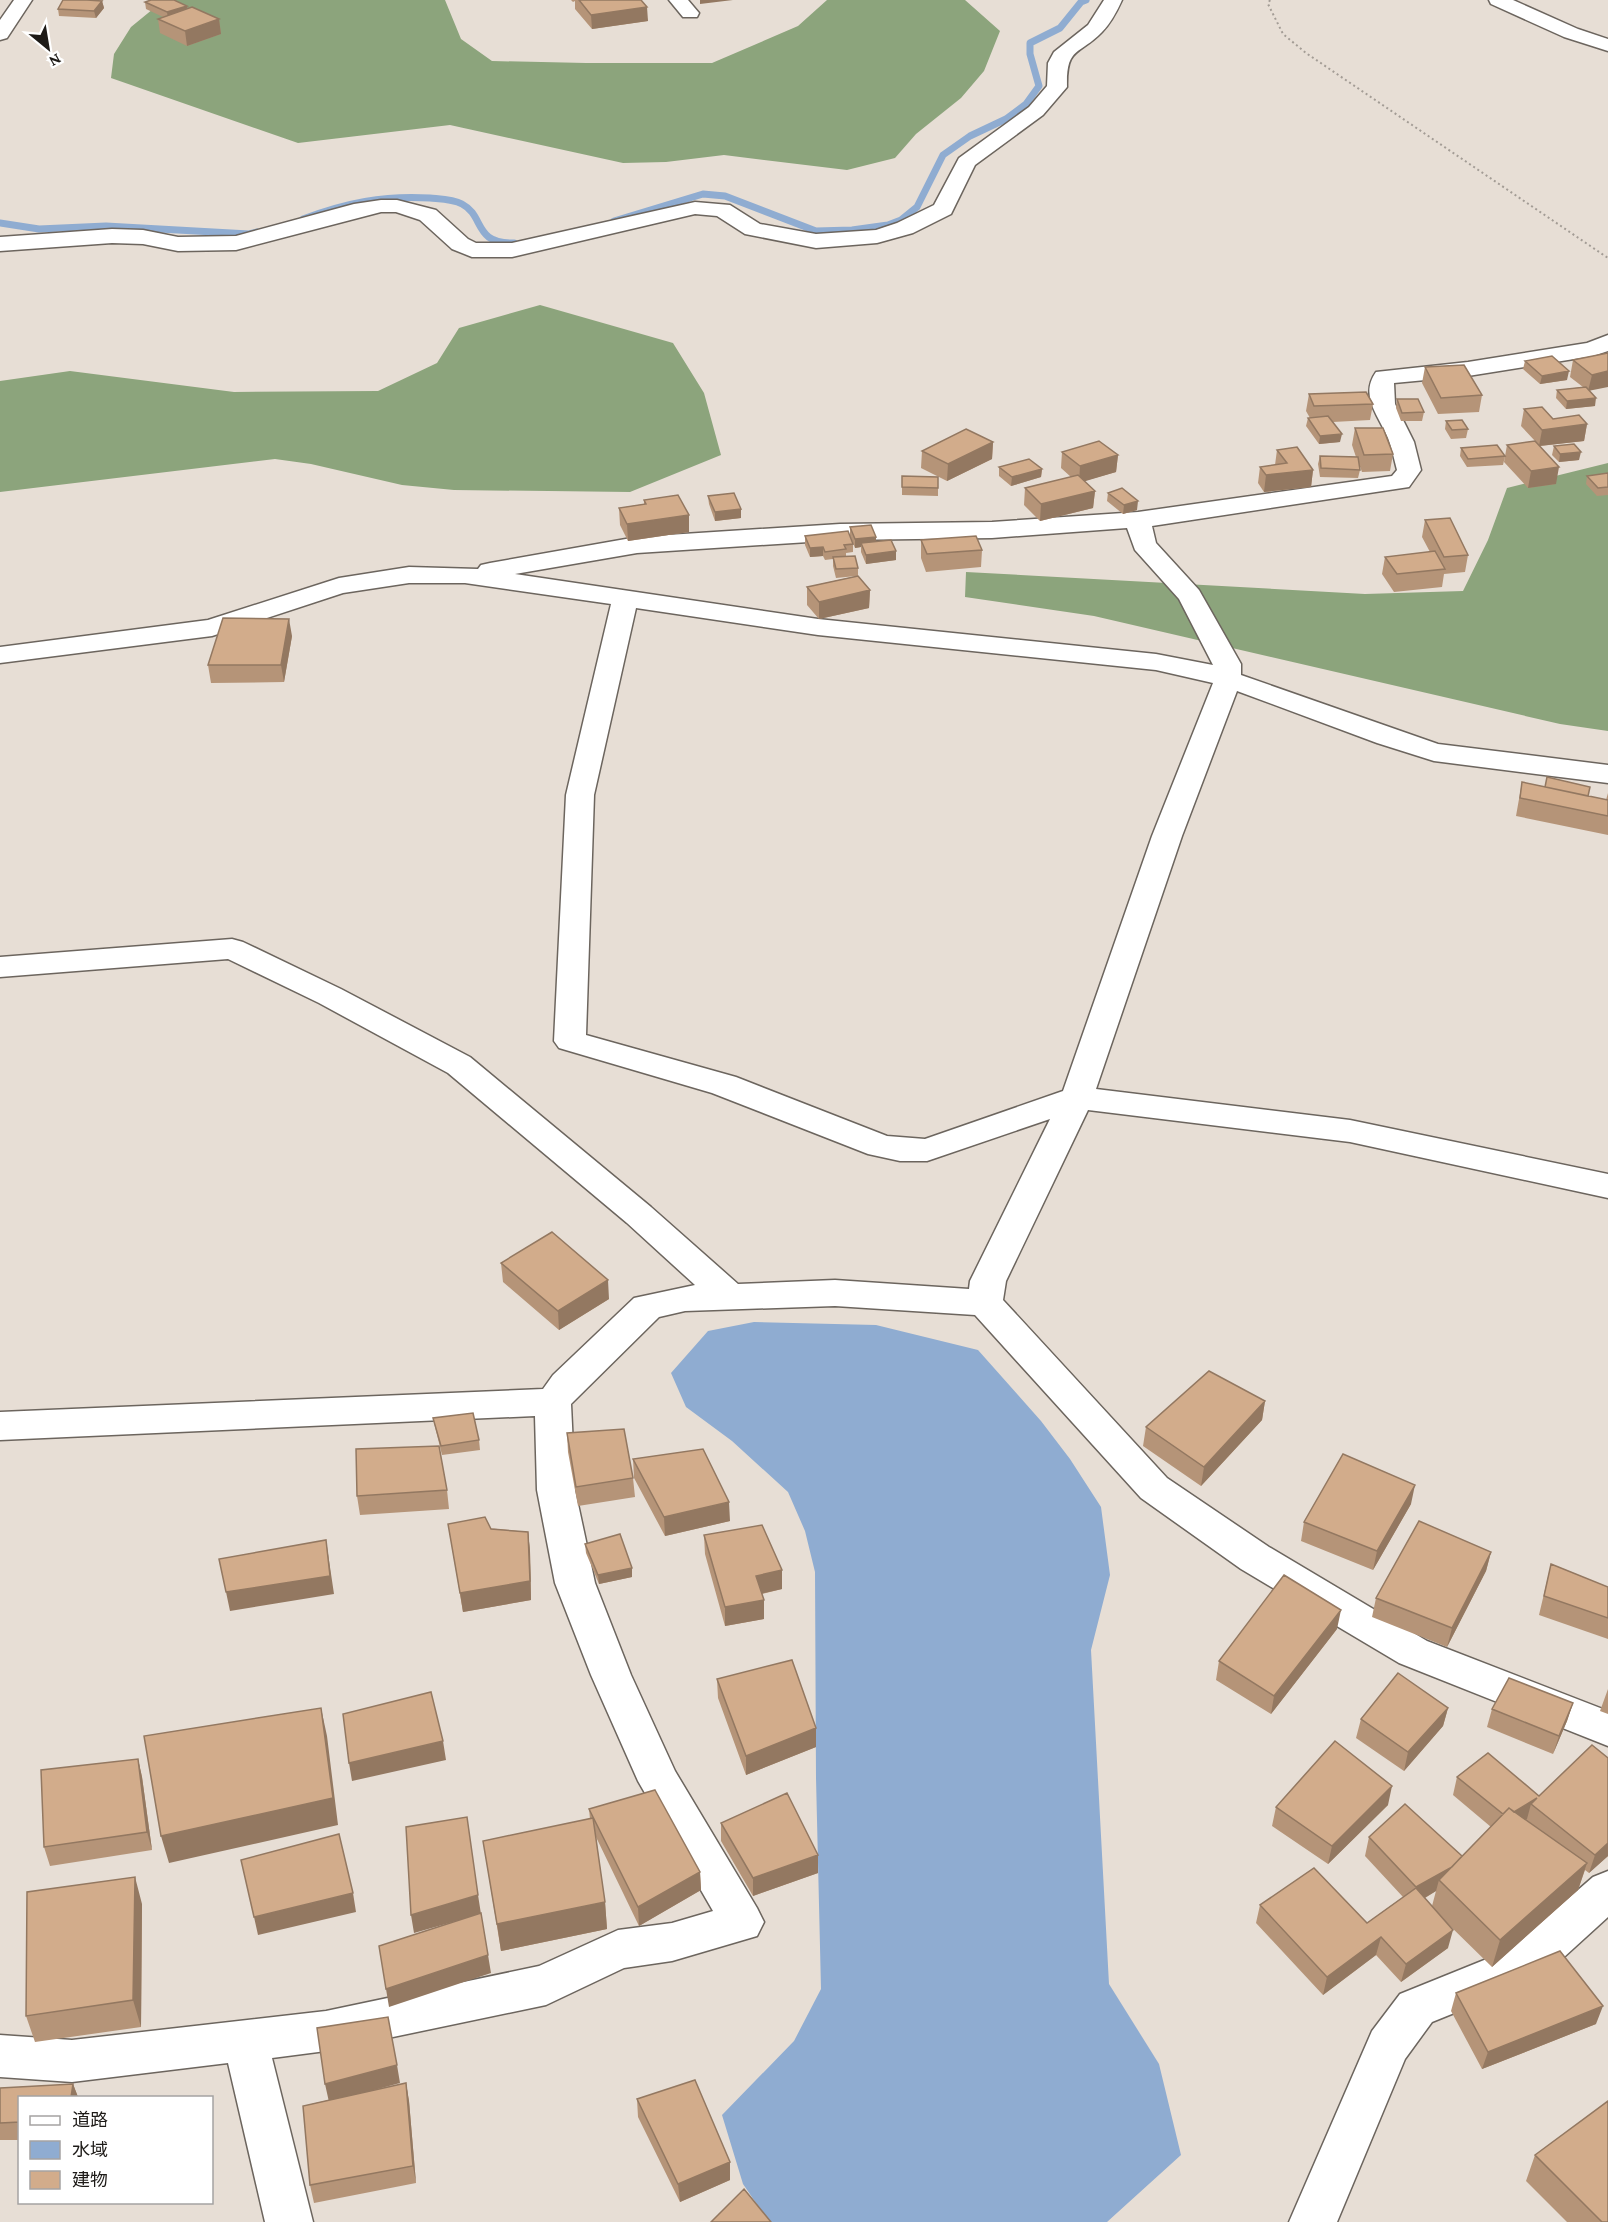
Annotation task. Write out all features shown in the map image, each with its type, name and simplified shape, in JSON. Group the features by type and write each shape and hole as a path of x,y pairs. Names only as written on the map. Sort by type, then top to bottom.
{"street":[{"path":"0,34 22,0"},
{"path":"0,244 71,237 112,236 143,237 177,244 236,243 352,211 381,206 397,206 428,215 460,244 472,250 512,250 695,208 722,210 753,229 816,241 877,236 933,216 943,208 966,162 1049,99 1057,87 1055,66 1066,49 1097,28 1113,0"},
{"path":"1498,0 1571,33 1608,45"},
{"path":"465,575 637,545 840,532 992,530 1138,520 1400,483 1409,470 1402,441 1386,414 1379,388 1384,377 1468,369 1593,349 1608,342"},
{"path":"985,1303 988,1281 1077,1098 1167,836 1228,680 1227,664 1190,596 1144,545 1138,520"},
{"path":"0,656 212,628 339,586 409,575 465,575 818,627 1156,662 1200,670 1434,752 1608,774"},
{"path":"625,600 580,795 570,1041 724,1085 880,1146 900,1150 927,1149 1077,1098 1350,1131 1608,1186"},
{"path":"0,967 232,949 330,996 459,1065 639,1215 728,1295"},
{"path":"0,2056 72,2061 326,2031 546,1985 618,1949 672,1942 742,1922 659,1781 611,1675 575,1583 556,1490 553,1401 566,1385 647,1307 685,1298 835,1293 985,1303 1154,1488 1255,1558 1413,1652 1608,1729"},
{"path":"0,1426 553,1401"},
{"path":"1313,2222 1388,2046 1416,2008 1525,1964 1608,1890"},
{"path":"245,2042 289,2222"}],"path":[{"path":"1270,0 1268,4 1283,34 1306,52 1608,258"}],"green space":[{"path":"164,0 445,0 461,39 492,61 712,63 798,26 827,0 965,0 1000,31 984,71 961,98 916,134 895,158 847,170 724,155 666,162 623,163 450,125 298,143 111,78 114,54 131,27"},
{"path":"540,305 673,343 704,393 721,455 630,492 454,490 402,485 311,464 275,459 0,492 0,381 70,371 234,392 378,391 437,363 459,328"},
{"path":"1608,463 1608,731 1560,724 1094,616 965,597 966,572 1365,594 1463,591 1488,540 1507,488"}],"water":[{"path":"754,1322 876,1325 978,1350 1041,1421 1070,1459 1101,1507 1110,1575 1091,1650 1109,1984 1159,2064 1181,2155 1107,2222 769,2222 743,2184 722,2115 794,2041 821,1989 816,1778 815,1572 805,1531 788,1492 732,1441 686,1407 671,1373 708,1331"}],"building":[{"path":"63,0 102,1 94,11 58,9"},
{"path":"174,0 187,6 167,12 145,2"},
{"path":"579,0 641,0 647,7 591,15"},
{"path":"192,7 219,19 185,31 158,19"},
{"path":"1608,353 1608,371 1592,375 1573,360"},
{"path":"1552,356 1569,371 1542,376 1525,361"},
{"path":"1464,365 1482,395 1441,398 1425,367"},
{"path":"1586,387 1596,398 1567,401 1557,390"},
{"path":"1366,392 1373,404 1314,406 1309,394"},
{"path":"1397,399 1418,399 1424,412 1402,413"},
{"path":"1542,407 1553,419 1579,415 1587,424 1542,430 1524,409"},
{"path":"1328,416 1342,434 1320,436 1308,418"},
{"path":"1462,420 1468,429 1452,430 1446,421"},
{"path":"1355,428 1383,428 1393,454 1364,455"},
{"path":"966,429 993,442 948,464 922,451"},
{"path":"1099,441 1118,455 1080,466 1062,452"},
{"path":"1535,441 1559,467 1531,471 1507,445"},
{"path":"1574,444 1581,452 1560,454 1554,446"},
{"path":"1497,445 1505,456 1468,459 1461,448"},
{"path":"1297,447 1313,470 1266,475 1260,467 1287,463 1277,450"},
{"path":"1320,456 1358,457 1360,470 1321,468"},
{"path":"1029,459 1042,469 1012,477 999,467"},
{"path":"1608,473 1608,487 1598,488 1587,476"},
{"path":"1078,475 1095,491 1041,504 1025,488"},
{"path":"902,476 938,477 938,488 902,487"},
{"path":"1122,488 1138,501 1124,505 1108,493"},
{"path":"734,493 741,509 715,512 708,496"},
{"path":"678,495 689,515 627,524 619,508 646,504 644,500"},
{"path":"1450,518 1468,555 1444,557 1425,520"},
{"path":"871,525 876,537 855,539 850,527"},
{"path":"848,531 853,544 844,545 846,549 825,552 823,547 810,548 805,536"},
{"path":"976,536 982,550 927,554 921,540"},
{"path":"891,540 896,551 866,555 861,543"},
{"path":"1435,551 1445,569 1397,574 1385,557"},
{"path":"855,556 858,568 836,569 833,557"},
{"path":"858,576 870,590 819,602 807,587"},
{"path":"223,618 289,619 281,665 208,665"},
{"path":"1547,777 1590,787 1588,796 1545,787"},
{"path":"1522,782 1608,800 1608,816 1520,798"},
{"path":"552,1232 608,1280 558,1311 501,1263"},
{"path":"1209,1371 1265,1401 1204,1467 1146,1427"},
{"path":"473,1413 479,1440 441,1446 433,1418"},
{"path":"624,1429 633,1478 576,1487 567,1433"},
{"path":"439,1446 447,1490 357,1496 356,1449"},
{"path":"703,1449 729,1502 664,1517 633,1459"},
{"path":"1343,1454 1415,1485 1377,1551 1304,1522"},
{"path":"485,1517 491,1529 528,1532 530,1581 460,1593 448,1524"},
{"path":"1419,1521 1491,1552 1452,1628 1376,1598"},
{"path":"762,1525 782,1570 756,1576 764,1600 725,1607 704,1535"},
{"path":"620,1534 632,1568 598,1575 585,1544"},
{"path":"326,1540 330,1576 226,1592 219,1559"},
{"path":"1551,1564 1608,1587 1608,1618 1544,1596"},
{"path":"1284,1575 1341,1610 1274,1696 1219,1661"},
{"path":"792,1660 816,1728 746,1756 717,1679"},
{"path":"1398,1673 1448,1708 1408,1752 1361,1719"},
{"path":"1509,1678 1573,1703 1559,1736 1492,1709"},
{"path":"431,1692 443,1741 349,1763 343,1714"},
{"path":"321,1708 333,1798 161,1836 144,1736"},
{"path":"1335,1741 1392,1786 1332,1846 1276,1807"},
{"path":"1592,1745 1608,1758 1608,1843 1595,1855 1531,1804 1537,1798 1514,1812 1509,1808 1503,1814 1457,1777 1488,1753 1539,1796"},
{"path":"138,1759 147,1832 44,1847 41,1770"},
{"path":"655,1790 700,1872 638,1907 589,1809"},
{"path":"787,1793 818,1855 753,1878 721,1823"},
{"path":"1405,1804 1462,1856 1452,1867 1416,1887 1369,1837"},
{"path":"1509,1808 1587,1863 1500,1940 1439,1880"},
{"path":"467,1817 478,1895 411,1915 406,1827"},
{"path":"593,1818 605,1902 497,1924 483,1841"},
{"path":"339,1834 353,1893 254,1917 241,1860"},
{"path":"1314,1868 1367,1923 1416,1888 1453,1930 1406,1964 1381,1937 1327,1977 1260,1905"},
{"path":"135,1877 133,2000 26,2016 27,1892"},
{"path":"481,1913 488,1955 386,1989 379,1946"},
{"path":"1560,1951 1603,2006 1488,2052 1456,1993"},
{"path":"388,2017 397,2065 325,2084 317,2028"},
{"path":"695,2080 730,2162 678,2184 637,2099"},
{"path":"406,2083 413,2166 310,2185 303,2106"},
{"path":"73,2084 71,2096 18,2096 18,2122 0,2123 0,2088"},
{"path":"1608,2101 1608,2222 1602,2222 1535,2155"},
{"path":"744,2189 771,2222 711,2222"}],"waterway":[{"path":"614,221 703,194 725,196 816,231 852,230 888,225 901,220 917,207 943,155 970,136 1006,119 1026,104 1039,86 1030,54 1030,43 1060,28 1081,2 1086,0"},
{"path":"303,219 365,201 430,198 462,204 469,209 481,228 492,239 514,243"},
{"path":"0,223 39,229 106,226 249,234 257,232"}]}
